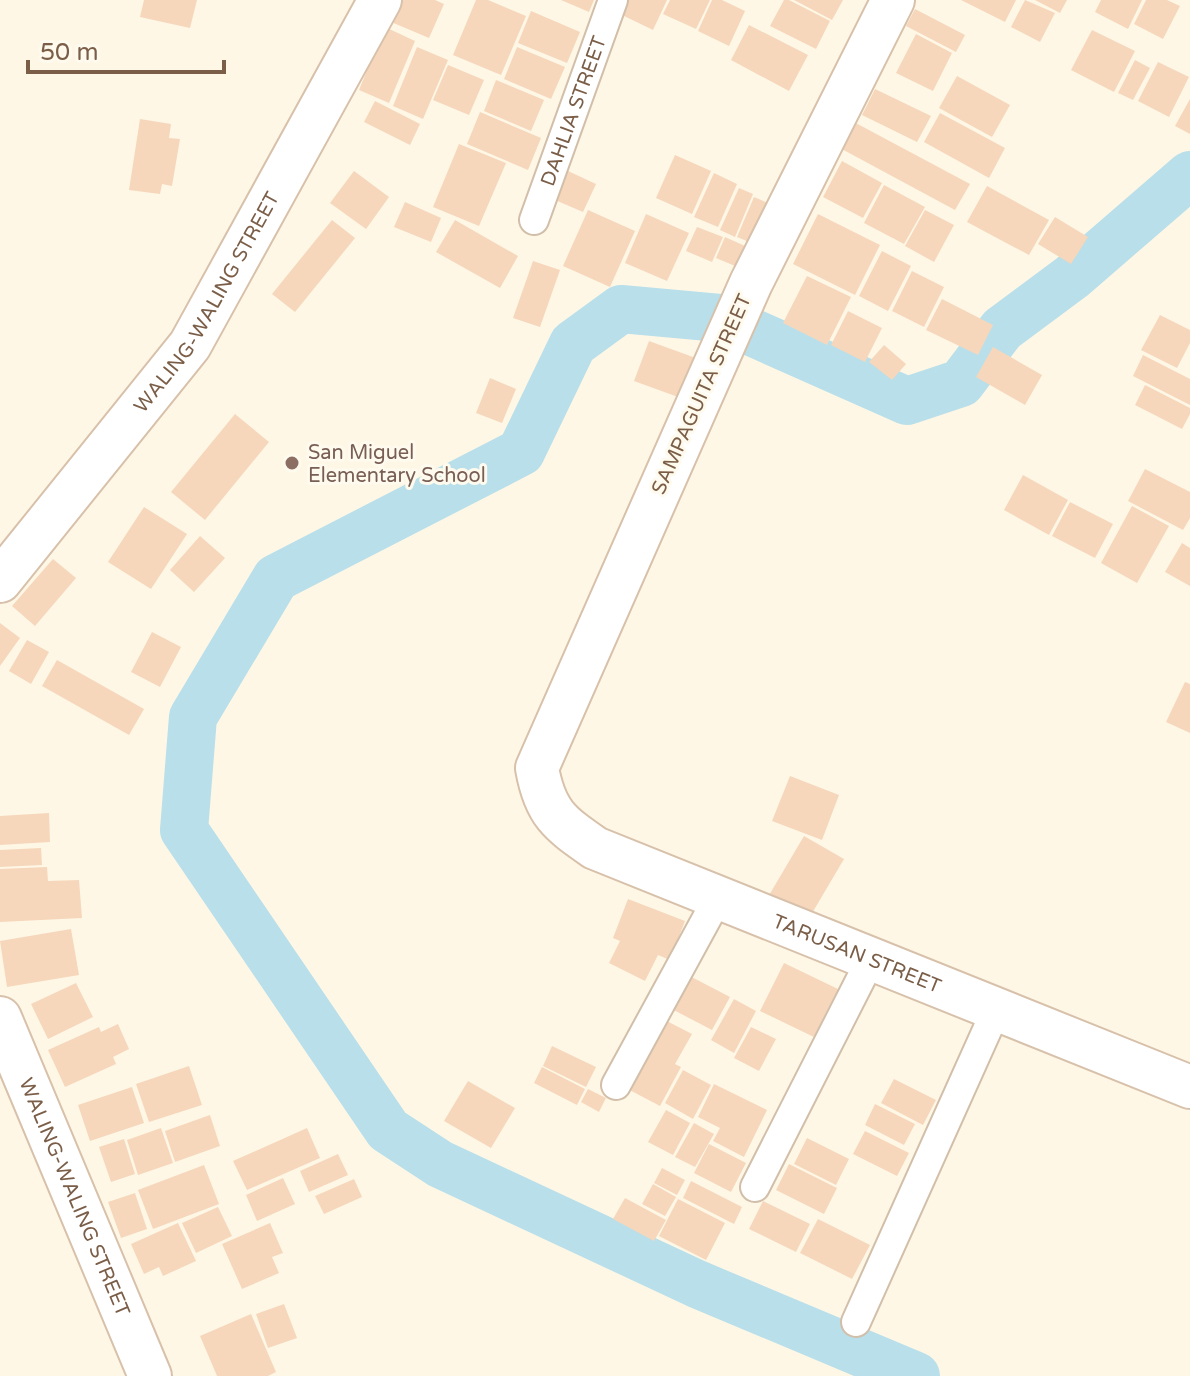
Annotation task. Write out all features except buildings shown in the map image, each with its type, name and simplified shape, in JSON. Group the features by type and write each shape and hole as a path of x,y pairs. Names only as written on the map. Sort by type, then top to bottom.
{"street":[{"name":"WALING-WALING STREET","path":"0,581 190,345 380,0"},
{"name":"DAHLIA STREET","path":"534,220 613,0"},
{"name":"SAMPAGUITA STREET","path":"542,797 537,768 733,321 893,0"},
{"name":"TARUSAN STREET","path":"542,797 562,825 595,848 1190,1087"},
{"path":"616,1085 719,896"},
{"path":"755,1187 871,959"},
{"path":"856,1322 997,1008"},
{"name":"WALING-WALING STREET","path":"0,1018 150,1376"}],"waterway":[{"path":"916,1376 697,1284 440,1164 388,1130 184,830 193,717 276,578 521,452 573,344 621,309 720,318 907,401 961,383 1002,329 1072,277 1190,175"}],"place":[{"name":"San Miguel Elementary School","path":"292,463"}]}
